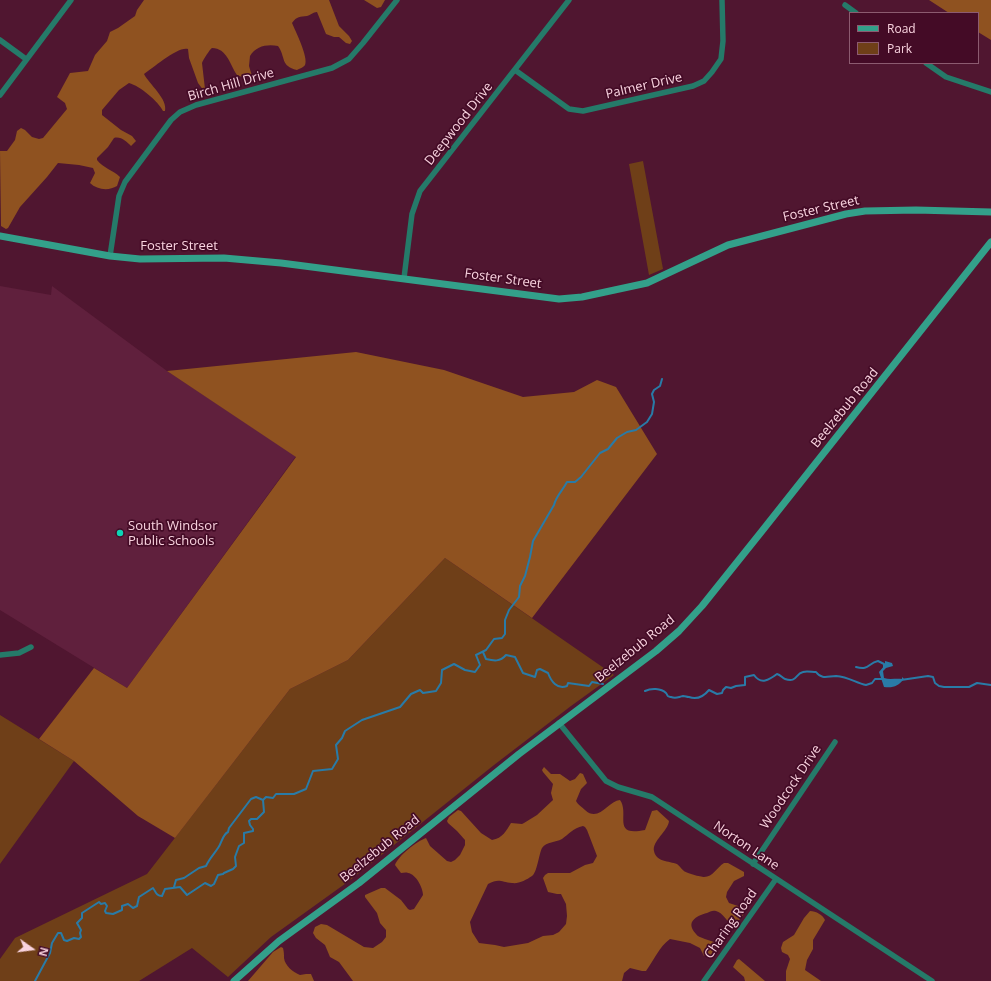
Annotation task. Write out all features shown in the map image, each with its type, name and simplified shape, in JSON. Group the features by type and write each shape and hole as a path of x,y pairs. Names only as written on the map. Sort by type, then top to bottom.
{"street":[{"path":"0,95 71,0"},
{"name":"Birch Hill Drive","path":"110,256 119,196 125,182 171,120 180,112 196,105 332,68 349,58 363,43 397,0"},
{"name":"Deepwood Drive","path":"404,278 412,214 420,191 569,0"},
{"name":"Palmer Drive","path":"515,70 569,109 583,111 692,86 704,81 721,59 723,41 722,0"},
{"path":"845,5 855,12"},
{"path":"0,40 26,59"},
{"path":"927,64 946,77 991,92"},
{"name":"Foster Street","path":"0,236 110,256 140,259 224,258 316,267 559,299 582,297 647,283 728,246 846,214 865,211 991,212"},
{"name":"Beelzebub Road","path":"234,981 279,941 359,883 437,819 559,723 656,651 679,631 702,606 991,242"},
{"path":"0,655 19,653 31,647"},
{"name":"Norton Lane","path":"559,723 606,781 618,787 652,797 932,981"},
{"name":"Woodcock Drive","path":"753,864 835,742"},
{"name":"Charing Road","path":"704,981 776,879"}],"shaded area":[{"path":"144,0 329,0 339,26 352,41 350,44 346,43 339,37 326,34 317,12 299,17 292,23 305,56 306,61 304,66 297,70 292,68 284,61 278,46 262,46 255,50 250,56 249,66 252,76 242,77 237,75 225,54 212,48 202,63 204,91 198,83 189,58 188,49 172,54 144,74 164,102 165,111 163,111 148,94 129,83 119,90 102,110 102,115 121,130 132,136 136,141 131,146 126,141 114,138 108,147 97,158 102,165 120,177 117,186 107,189 96,187 90,183 95,173 93,168 58,163 20,207 8,228 6,229 1,226 0,151 7,151 15,140 17,131 21,128 32,137 39,139 43,138 67,109 65,103 57,97 70,73 88,71 95,55 107,41 110,32 135,16"},
{"path":"364,0 385,0 381,7 377,8"},
{"path":"929,0 991,0 991,40 979,33 979,12 947,12"},
{"name":"South Windsor Public Schools","path":"0,286 51,295 52,286 167,371 296,456 127,688 0,610"},
{"path":"356,352 444,370 523,397 574,392 597,380 616,387 657,454 532,618 445,558 348,660 290,689 175,838 138,816 74,761 39,739 94,668 127,688 296,457 167,371"},
{"path":"544,767 551,774 560,774 570,781 575,779 580,773 583,774 587,783 581,789 576,801 578,804 590,813 595,814 620,800 623,806 625,827 628,830 645,830 652,811 657,810 669,821 668,825 655,844 655,855 660,859 677,864 685,872 707,877 715,872 724,863 728,863 744,872 744,876 734,881 727,892 726,897 729,903 744,908 744,914 736,924 730,923 721,913 715,911 711,911 693,920 693,930 697,935 716,943 716,948 710,956 704,956 700,948 690,943 670,939 660,950 646,971 630,968 624,973 622,981 353,981 339,962 330,957 325,945 316,938 313,933 315,927 321,924 327,925 364,947 373,948 382,942 386,937 386,930 380,923 377,913 365,895 381,888 385,888 401,900 410,910 414,909 423,895 420,885 414,876 411,874 401,873 395,865 400,857 413,845 426,838 430,846 447,861 451,862 455,860 460,855 465,845 465,840 447,821 449,817 458,810 461,811 481,833 492,840 502,836 511,823 524,823 537,815 553,800 551,793 553,784 542,770","holes":["583,826 585,827 597,856 593,863 585,865 570,873 548,873 543,878 548,892 561,894 566,904 566,924 559,932 553,935 543,936 528,943 504,947 479,943 472,932 470,922 488,884 498,881 517,883 527,879 534,874 542,848 544,846 562,839 576,828"]},
{"path":"810,911 823,916 825,920 813,940 813,949 807,960 805,970 821,981 786,981 786,971 790,959 788,955 782,952 781,948 783,942 794,935"},
{"path":"281,947 283,948 286,964 300,975 311,974 314,981 248,981 273,952"},
{"path":"739,959 765,981 745,981 744,977 733,967"}],"green space":[{"path":"643,161 663,269 649,275 629,164"},
{"path":"445,558 614,675 494,765 349,881 271,937 228,977 192,948 139,981 0,981 0,959 15,938 147,874 290,689 348,660"},
{"path":"0,715 74,761 0,864"}],"water":[{"path":"885,661 892,663 893,666 886,668 883,671 884,678 902,679 902,677 904,679 896,686 884,687 879,672 885,665"}],"waterway":[{"path":"174,887 176,880 184,878 199,868 206,866 224,835 228,832 229,828 251,799 256,797 263,800 266,797 273,798 276,794 294,794 306,789 313,771 332,769 338,759 336,745 342,738 345,731 362,720 400,707 411,694 420,690 423,693 436,691 441,683 442,670 454,664 465,670 475,672 480,665 476,655 486,650 494,639 502,638 505,634 505,620 509,610 519,597 520,586 525,576 533,541 558,496 567,482 575,482 581,477 600,453 608,449 617,438 627,432 636,430 647,422 652,414 654,402 652,394 654,390 660,386 662,379"},
{"path":"483,652 486,659 492,660 499,660 506,655 515,657 523,673 535,677 537,670 540,669 548,673 553,682 560,687 567,686 568,683 589,686 592,682 603,684"},
{"path":"856,667 864,668 878,661 884,664 884,668"},
{"path":"645,691 659,689 673,698 683,696 698,698 703,696 709,690 717,694 722,693 726,687 731,688 745,685 745,677 754,675 762,681 777,674 785,679 792,680 803,672 816,672 823,677 841,677 866,685 872,683 875,679 883,679"},
{"path":"901,680 928,676 933,677 935,683 944,687 969,687 977,683 991,685"},
{"path":"35,981 50,953 52,943 58,933 61,933 64,940 67,941 74,938 79,939 81,937 81,930 77,923 82,918 82,913 99,902 101,904 105,903 107,906 105,911 106,913 113,914 122,910 122,906 128,904 133,908 137,906 139,897 153,888 157,895 160,896 162,896 165,889 180,887 187,895 205,883 211,886 214,884 218,875 233,869 236,866 235,857 239,846 244,843 244,833 253,831 249,821 251,819 257,819 264,812 263,800"}],"place":[{"name":"South Windsor Public Schools","path":"120,533"}]}
